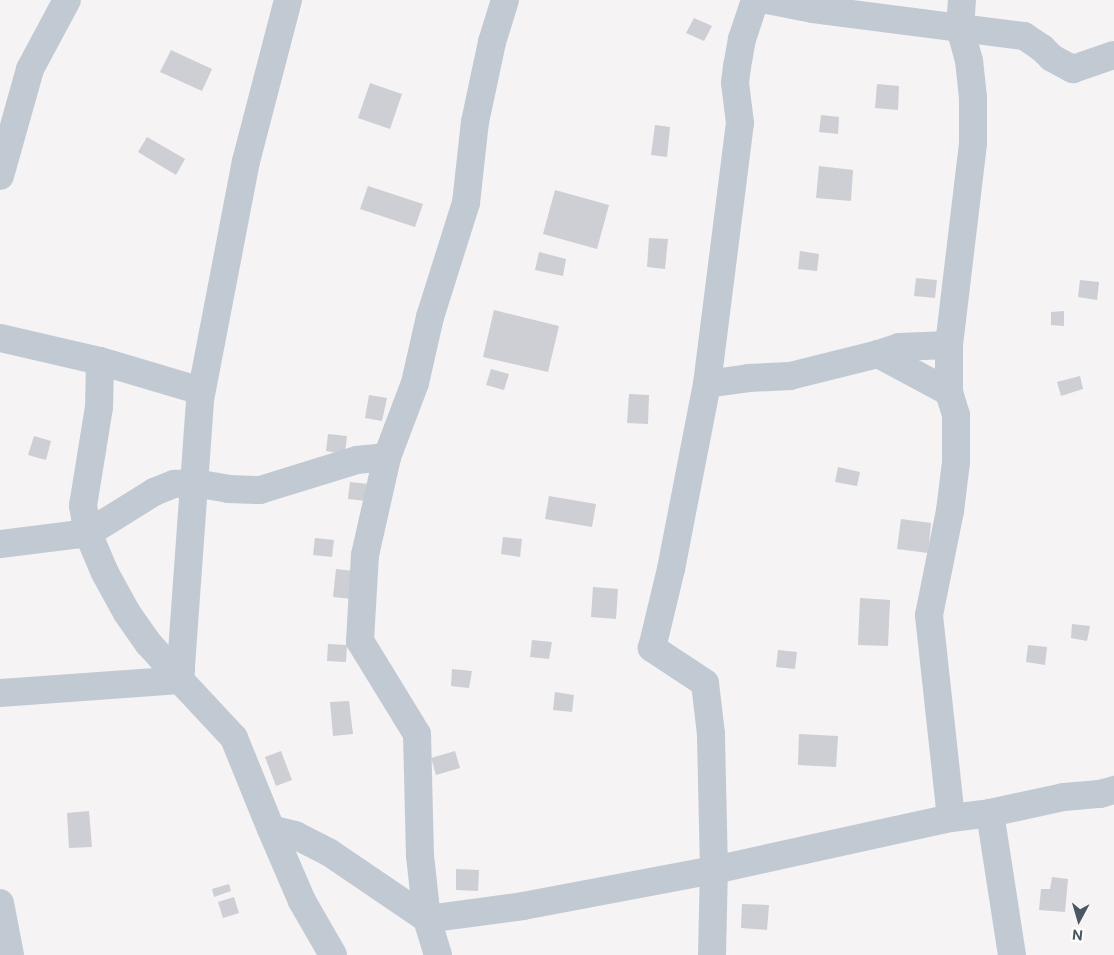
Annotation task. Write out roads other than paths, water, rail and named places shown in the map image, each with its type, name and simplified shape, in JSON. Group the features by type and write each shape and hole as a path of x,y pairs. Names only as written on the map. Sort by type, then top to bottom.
{"street":[{"path":"0,176 30,69 67,0"},
{"path":"180,675 201,391 246,161 288,0"},
{"path":"438,955 427,918 420,856 417,734 360,641 365,555 387,457 415,383 430,316 466,203 475,122 492,42 504,0"},
{"path":"712,955 714,870 711,734 705,683 652,648 671,569 707,384 740,123 735,83 737,67 742,39 755,0"},
{"path":"767,0 813,9 960,28 991,30 1024,36 1042,48 1052,58 1073,69 1114,55"},
{"path":"951,818 929,615 950,512 956,462 956,415 949,392 949,345 973,142 973,98 969,61 960,28 962,0"},
{"path":"0,338 100,361 201,391"},
{"path":"707,384 749,378 790,376 899,347 949,345"},
{"path":"878,354 949,392"},
{"path":"100,361 99,407 83,506 88,533 104,573 127,613 149,644 180,675 234,738 302,901 333,955"},
{"path":"0,544 88,533 154,492 174,484 195,483 228,489 260,490 358,460 387,457"},
{"path":"0,693 180,675"},
{"path":"271,829 295,835 330,853 427,918 523,906 714,870 951,818 990,814 1064,797 1100,794 1114,790"},
{"path":"990,814 1012,955"},
{"path":"0,904 10,955"}]}
